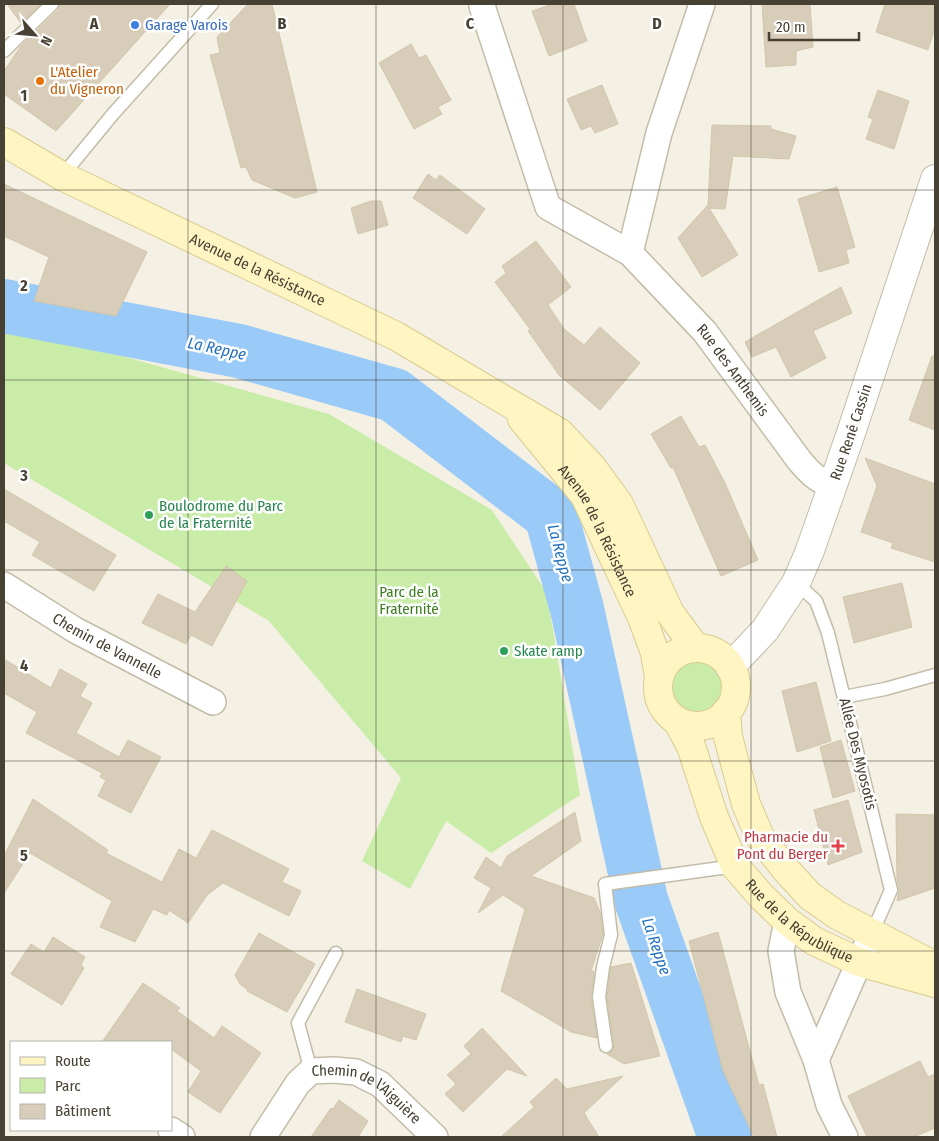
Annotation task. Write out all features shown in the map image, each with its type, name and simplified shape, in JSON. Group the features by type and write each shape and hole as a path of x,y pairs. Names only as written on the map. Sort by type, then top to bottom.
{"main road":[{"name":"Avenue de la Résistance","path":"4,142 62,176 396,336 560,433 592,467 619,504 670,612 696,648"},
{"name":"Avenue de la Résistance","path":"507,403 585,496 643,620 655,653 659,677"},
{"path":"696,648 715,653 730,667 734,678 735,690 732,702 726,712 716,721 704,726 690,726 678,722 665,710 658,694 659,677 663,668 677,653 696,648"},
{"name":"Rue de la République","path":"726,712 728,737 735,766 746,804 760,837 810,896 837,915 935,966"},
{"name":"Rue de la République","path":"678,722 691,746 714,817 735,866 762,897 787,921 814,941 859,962 935,983"}],"street":[{"name":"Rue des Anthemis","path":"483,4 482,6 548,207 630,254 704,332 798,460 816,478 833,485"},
{"path":"630,254 659,133 702,4"},
{"name":"Rue René Cassin","path":"730,667 765,630 796,583 809,553 935,179"},
{"name":"Chemin de Vannelle","path":"4,585 76,630 213,702"},
{"path":"787,921 780,951 788,992 816,1060 829,1105 845,1137"},
{"path":"816,1060 872,932"},
{"name":"Chemin de l'Aiguière","path":"263,1137 298,1083 312,1071 334,1070 356,1072 380,1084 435,1137"}],"lane":[{"path":"4,51 52,4"},
{"path":"62,176 113,114 212,4"},
{"name":"Allée Des Myosotis","path":"796,583 816,601 828,633 890,890 872,932"},
{"path":"844,697 885,689 935,675"},
{"path":"606,1046 600,997 603,966 611,935 605,884 735,866"},
{"path":"312,1071 298,1023 336,953"}],"green space":[{"name":"Parc de la Fraternité","path":"4,323 329,414 492,510 547,593 580,795 491,853 446,821 410,889 362,861 401,778 269,621 4,463"},
{"path":"689,649 703,649 717,655 728,666 734,680 731,702 723,714 703,725 689,725 675,719 664,708 658,694 658,680 664,666 675,655"}],"building":[{"path":"7,4 41,4 21,23"},
{"path":"60,4 170,4 56,131 4,94 4,71 21,46 58,10"},
{"path":"248,4 272,4 317,192 295,198 252,180 246,167 241,168 210,55 220,53 217,37"},
{"path":"553,4 574,4 587,41 549,56 532,11"},
{"path":"762,4 810,4 813,47 796,51 796,65 766,67"},
{"path":"885,4 935,4 935,28 928,50 876,32"},
{"path":"411,44 419,58 426,55 451,100 438,107 442,114 414,129 379,63"},
{"path":"602,85 618,124 595,133 591,126 581,130 567,99"},
{"path":"878,90 909,101 894,149 866,139 873,119 868,117"},
{"path":"712,125 771,126 771,129 796,136 789,159 733,156 725,209 709,208 738,255 702,277 678,238 708,205"},
{"path":"428,174 436,180 440,175 485,209 467,234 413,198"},
{"path":"4,184 147,252 116,316 34,301 49,257 4,236"},
{"path":"837,187 855,247 846,250 849,263 819,272 798,199"},
{"path":"371,201 381,201 388,225 358,234 351,208"},
{"path":"536,241 571,287 548,305 564,329 584,345 600,327 640,363 600,410 559,375 528,331 530,329 495,282 506,273 502,266"},
{"path":"841,287 852,313 813,331 826,358 791,377 776,347 752,357 745,342"},
{"path":"932,356 935,356 935,430 909,420"},
{"path":"681,416 699,447 705,445 725,483 758,560 721,576 673,467 671,468 651,434"},
{"path":"865,458 935,484 935,562 891,548 893,543 861,532 877,486"},
{"path":"4,489 116,555 94,591 32,555 40,542 4,521"},
{"path":"226,566 247,581 212,646 191,635 186,644 142,623 158,594 195,612"},
{"path":"902,583 912,627 854,643 843,597"},
{"path":"4,659 51,688 60,669 87,684 80,696 92,703 76,733 119,757 128,740 161,757 131,813 98,796 106,780 100,777 102,773 26,733 37,712 4,693"},
{"path":"816,682 831,741 797,752 782,691"},
{"path":"841,740 855,791 833,798 820,747"},
{"path":"33,799 108,850 106,853 162,882 179,849 196,858 212,830 289,869 282,882 301,891 289,916 223,883 207,895 188,923 169,910 167,915 153,909 135,942 100,927 112,901 30,853 4,893 4,856"},
{"path":"848,800 862,852 828,865 814,810"},
{"path":"575,812 581,841 531,876 594,898 600,912 603,934 591,971 594,971 591,998 597,1038 571,1032 501,991 525,909 503,895 478,913 491,888 474,878 486,857 501,868 507,856"},
{"path":"896,814 935,815 935,888 897,901 899,889 897,879"},
{"path":"718,932 759,1085 763,1084 777,1137 754,1137 723,1071 689,941"},
{"path":"259,933 315,964 287,1012 247,991 235,975"},
{"path":"53,937 85,957 81,965 84,968 62,1005 11,974 31,944 44,952"},
{"path":"631,963 660,1056 624,1064 607,1054 611,1052 614,1045 607,997 611,967"},
{"path":"143,983 180,1008 177,1011 214,1038 222,1026 261,1053 220,1113 188,1092 201,1071 172,1050 172,1041 103,1041"},
{"path":"357,989 426,1014 416,1040 403,1036 401,1042 345,1022"},
{"path":"482,1028 527,1076 507,1069 463,1112 445,1094 456,1084 447,1075 471,1054 464,1046"},
{"path":"920,1061 928,1077 935,1074 935,1128 914,1137 867,1137 848,1096"},
{"path":"623,1076 584,1113 599,1137 501,1137 534,1107 530,1102 556,1078 567,1089"},
{"path":"339,1100 368,1121 358,1137 311,1137 331,1108 333,1109"}],"waterway":[{"name":"La Reppe","path":"4,306 239,351 394,395 551,515 577,609 641,900 725,1137"}],"place":[{"name":"Garage Varois","path":"135,25"},
{"name":"L'Atelier du Vigneron","path":"40,81"},
{"name":"Boulodrome du Parc de la Fraternité","path":"149,515"},
{"name":"Skate ramp","path":"504,651"},
{"name":"Pharmacie du Pont du Berger","path":"838,846"}]}
